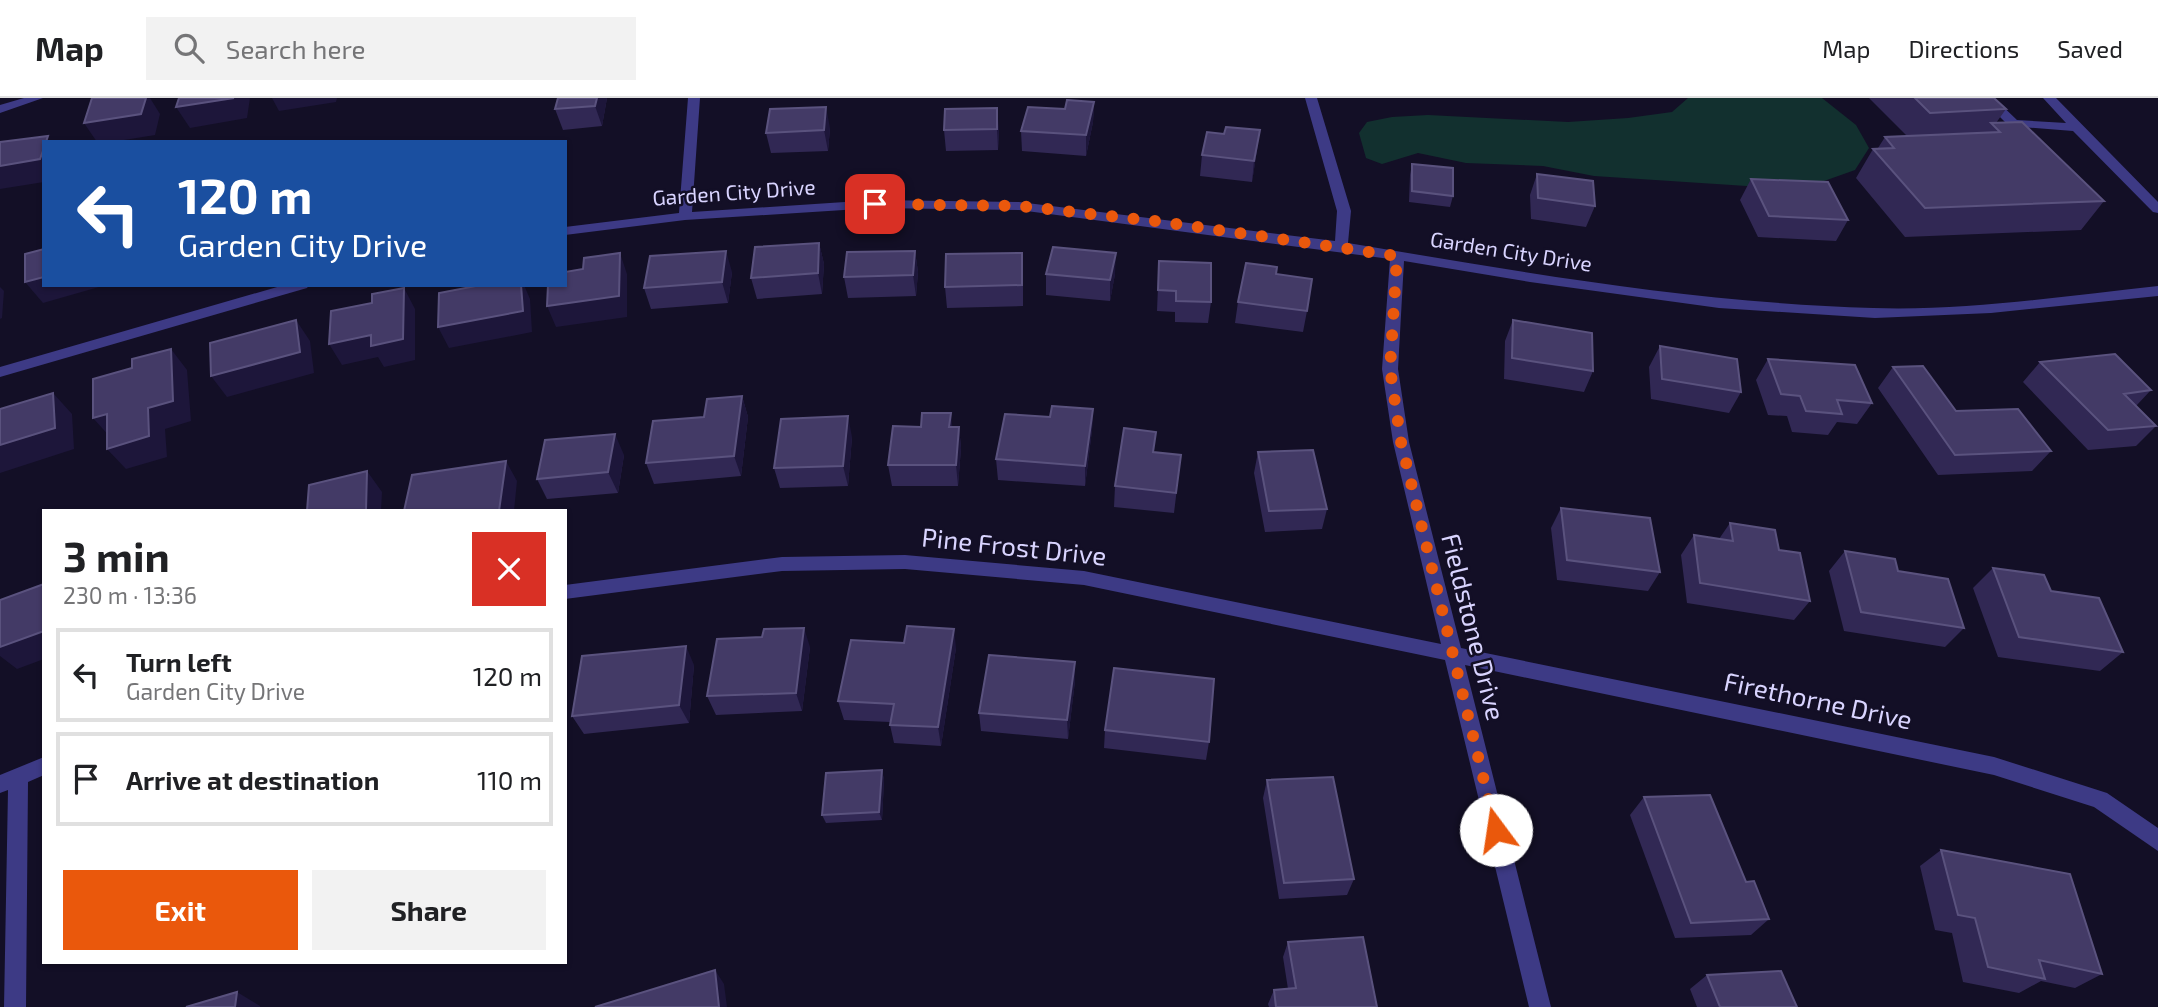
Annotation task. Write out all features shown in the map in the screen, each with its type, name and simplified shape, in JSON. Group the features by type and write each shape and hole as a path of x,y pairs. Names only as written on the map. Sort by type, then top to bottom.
{"street":[{"path":"0,109 37,98"},
{"path":"685,216 694,98"},
{"path":"1311,98 1344,211 1341,246"},
{"path":"1987,98 2013,123 2077,128"},
{"path":"2049,98 2158,209"},
{"name":"Garden City Drive","path":"567,231 685,216 875,204 1020,206 1341,246 1530,278 1719,303 1875,313 1992,308 2158,291"},
{"name":"Fieldstone Drive","path":"1397,256 1390,369 1401,442 1540,1007"},
{"path":"0,372 294,287"},
{"name":"Pine Frost Drive","path":"567,592 782,564 905,562 1084,578 1452,653"},
{"name":"Firethorne Drive","path":"1452,653 1994,766 2100,800 2142,827 2158,841"},
{"path":"15,1007 9,780 42,767"}],"green space":[{"path":"1688,98 1822,98 1856,125 1869,148 1855,170 1810,186 1762,187 1594,176 1543,166 1466,163 1418,153 1382,164 1366,158 1359,133 1367,122 1392,117 1428,115 1568,122 1628,118 1672,112"}],"building":[{"path":"92,98 146,98 141,114 84,123"},
{"path":"179,98 234,98 176,107"},
{"path":"558,98 597,98 595,106 555,109"},
{"path":"1915,98 1994,98 2006,109 1930,113"},
{"path":"1067,100 1094,102 1086,135 1021,131 1028,107 1065,109"},
{"path":"826,107 824,130 766,133 770,109"},
{"path":"997,108 997,129 944,130 945,109"},
{"path":"2022,122 2104,201 1925,208 1873,149 1894,148 1885,137 2000,132 1991,123"},
{"path":"1226,127 1260,130 1254,161 1202,155 1207,132 1224,134"},
{"path":"48,136 47,140 42,140 40,159 0,166 0,142"},
{"path":"1412,164 1453,168 1453,196 1412,191"},
{"path":"1537,174 1593,181 1595,206 1538,198"},
{"path":"1751,179 1828,182 1848,220 1769,216"},
{"path":"819,243 818,273 751,278 755,247"},
{"path":"1053,247 1116,253 1110,280 1046,274"},
{"path":"42,250 42,278 25,282 25,254"},
{"path":"726,251 722,282 644,288 650,256"},
{"path":"915,251 913,275 844,277 847,252"},
{"path":"620,253 619,296 547,306 548,287 567,287 567,272 583,269 584,258"},
{"path":"1022,253 1022,285 945,287 946,254"},
{"path":"1159,261 1211,263 1211,302 1176,301 1176,291 1158,290"},
{"path":"1246,263 1277,267 1276,274 1312,279 1307,311 1238,302"},
{"path":"470,287 521,287 523,311 438,327 439,293"},
{"path":"404,288 403,339 371,346 371,335 329,344 331,311 372,303 372,294"},
{"path":"296,320 300,352 211,376 210,343"},
{"path":"1513,320 1592,333 1593,371 1512,358"},
{"path":"1660,346 1737,359 1741,392 1662,379"},
{"path":"171,349 173,401 148,408 149,436 107,449 107,414 93,418 93,379 132,368 132,359"},
{"path":"2115,354 2151,390 2124,394 2156,426 2108,430 2040,362"},
{"path":"1768,359 1855,365 1872,403 1837,400 1842,414 1806,411 1800,396 1781,394"},
{"path":"1923,366 1956,411 2018,409 2051,451 1955,455 1893,367"},
{"path":"53,393 55,428 0,445 0,409"},
{"path":"742,396 734,456 646,463 653,421 704,417 707,399"},
{"path":"1052,406 1093,409 1085,466 996,459 1005,414 1050,417"},
{"path":"922,413 951,413 949,427 959,427 956,465 888,465 893,426 921,427"},
{"path":"848,416 843,466 774,468 781,419"},
{"path":"1124,428 1156,432 1153,452 1181,455 1176,493 1115,486"},
{"path":"615,434 608,472 537,479 545,440"},
{"path":"1313,450 1327,509 1269,511 1258,452"},
{"path":"506,461 499,509 404,509 412,475"},
{"path":"367,471 366,509 307,509 309,485"},
{"path":"1561,508 1650,518 1660,572 1567,560"},
{"path":"1730,523 1775,530 1779,550 1800,553 1810,601 1700,583 1694,535 1733,541"},
{"path":"1845,551 1895,559 1898,571 1948,579 1964,628 1861,612"},
{"path":"1993,568 2044,575 2051,591 2099,598 2123,652 2019,637"},
{"path":"42,585 42,632 0,647 0,600"},
{"path":"907,626 954,629 938,727 890,725 894,704 838,701 851,640 904,643"},
{"path":"804,628 796,693 707,696 717,639 762,637 764,629"},
{"path":"686,646 679,705 572,716 582,656"},
{"path":"989,655 1075,662 1067,720 979,713"},
{"path":"1114,668 1214,679 1209,742 1105,730"},
{"path":"882,770 879,812 822,815 826,773"},
{"path":"1333,777 1354,879 1284,883 1267,780"},
{"path":"1710,795 1746,882 1754,881 1769,919 1691,923 1644,797"},
{"path":"1941,850 2070,874 2102,974 2039,960 2045,979 1988,967 1975,918 1958,915"},
{"path":"1363,937 1377,1007 1276,1007 1274,990 1296,988 1288,942"},
{"path":"715,970 719,1007 595,1007"},
{"path":"1781,971 1797,1007 1720,1007 1707,975"},
{"path":"237,992 235,1007 186,1007"}],"route":[{"path":"875,204 1020,206 1163,222 1397,256 1390,369 1401,442 1496,830"}]}
